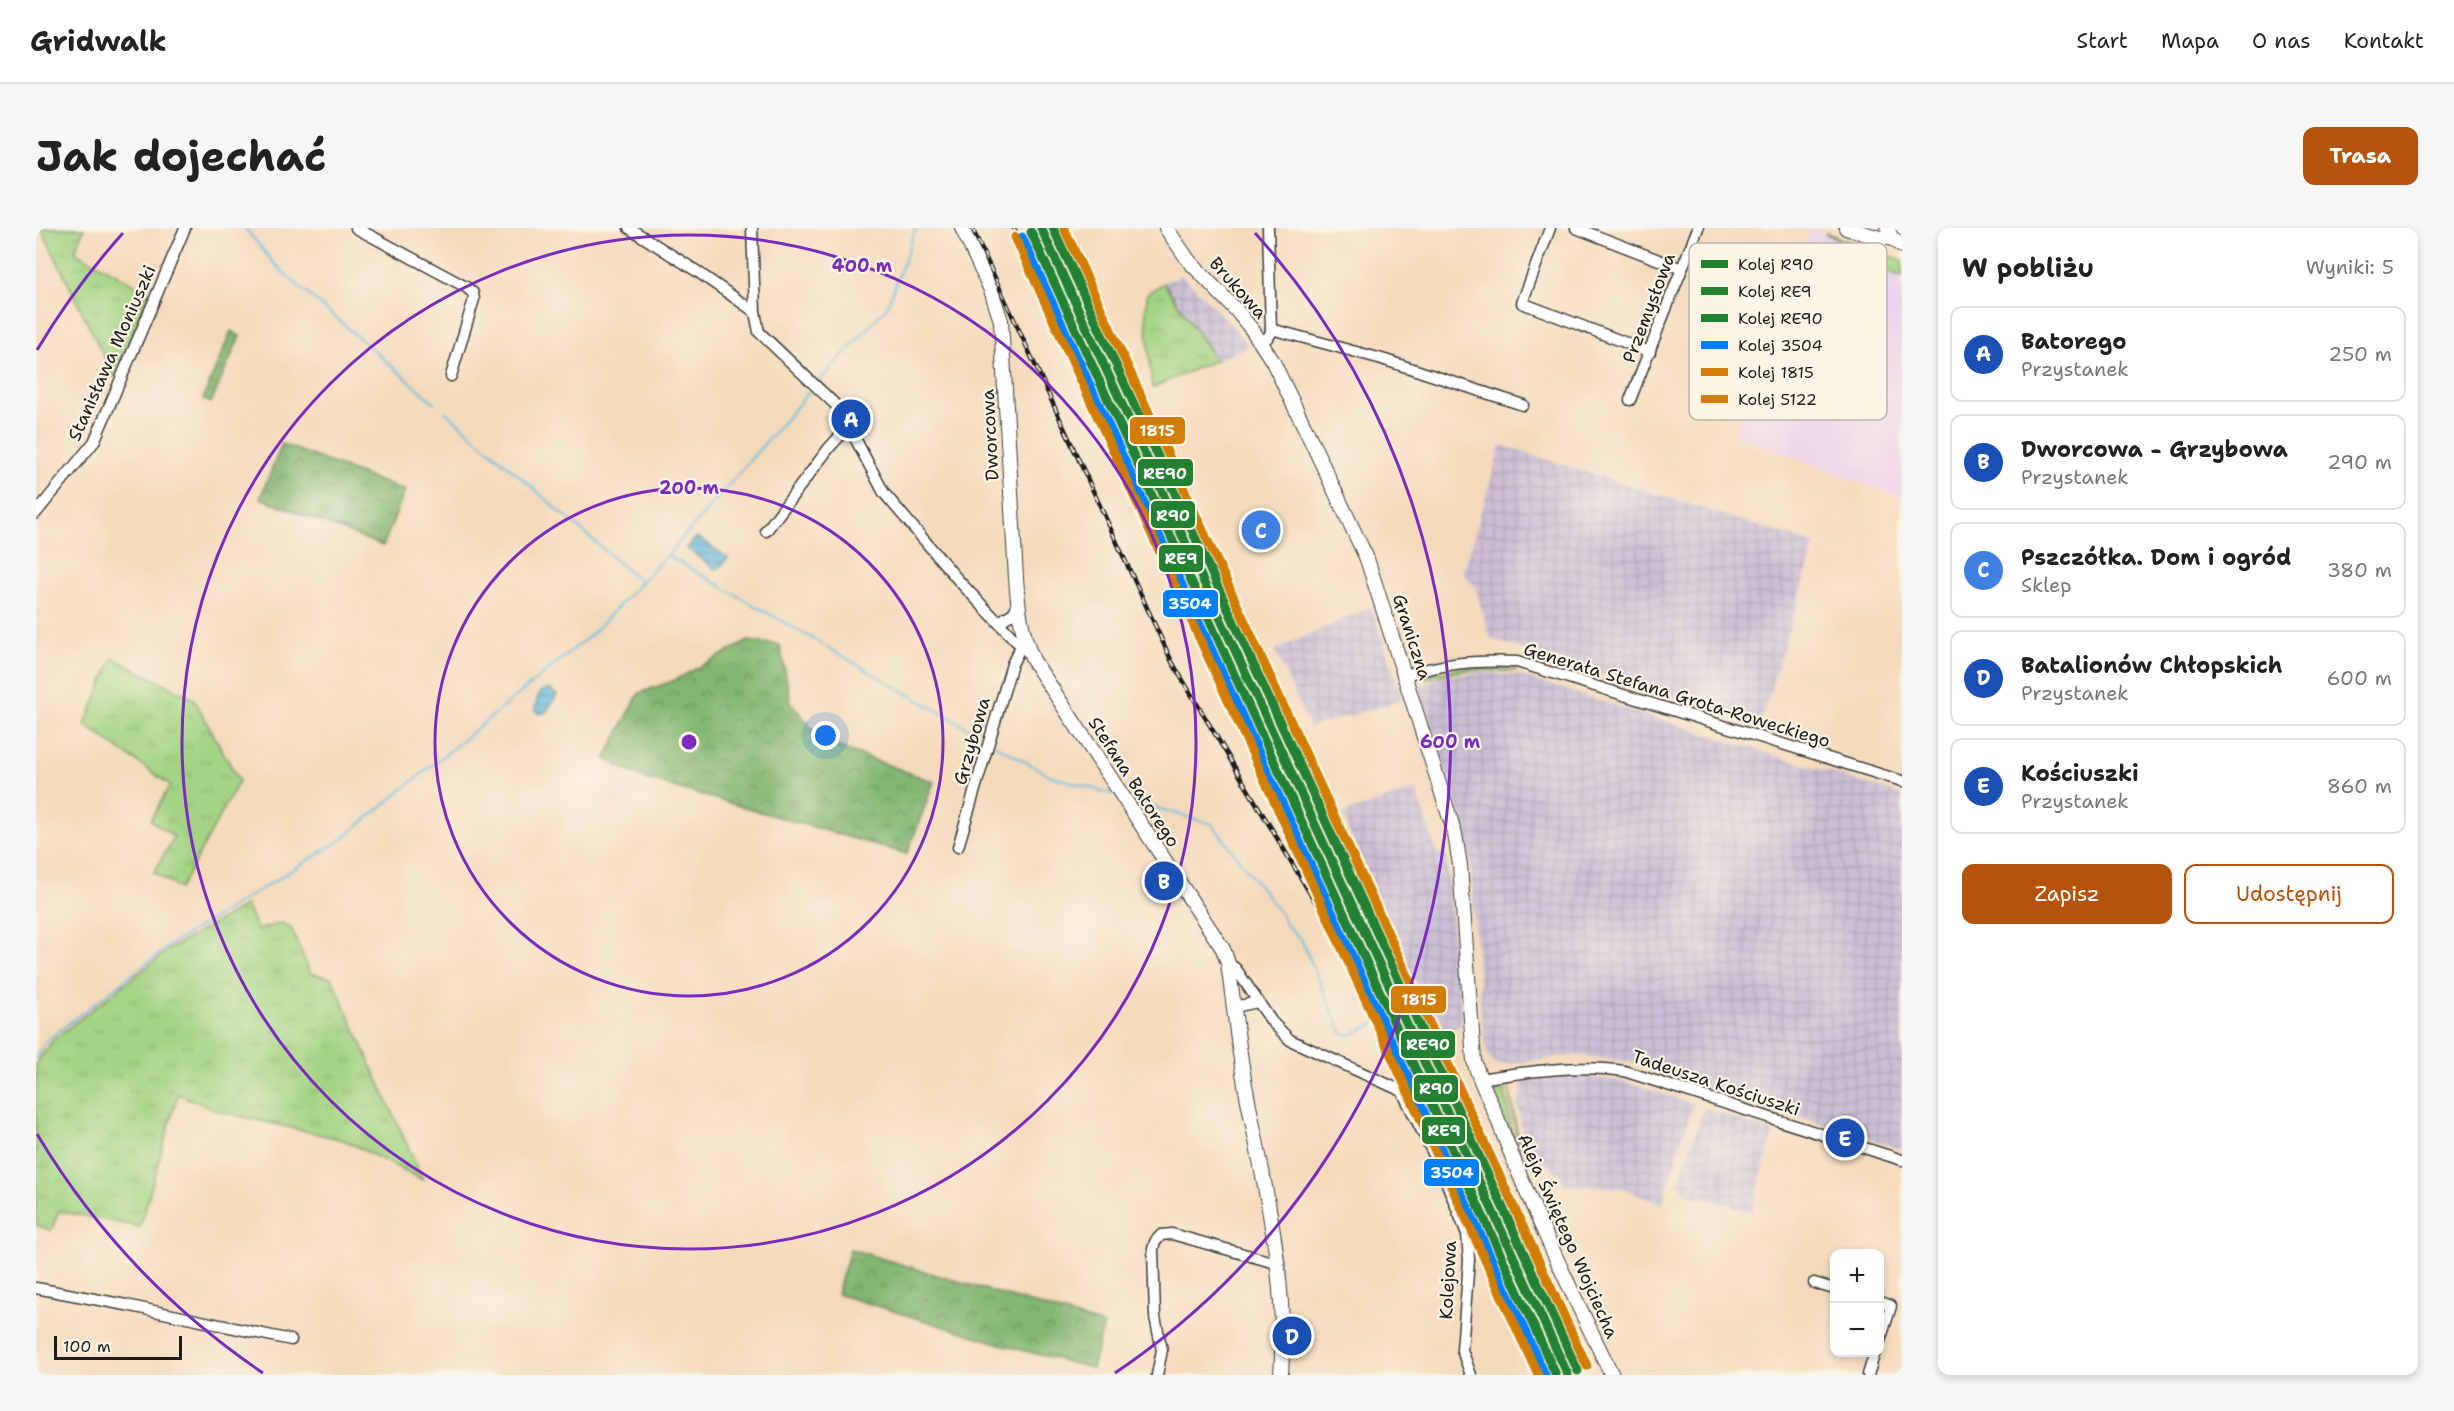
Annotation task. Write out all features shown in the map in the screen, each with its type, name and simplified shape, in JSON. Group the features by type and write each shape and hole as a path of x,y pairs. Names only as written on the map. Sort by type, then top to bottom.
{"street":[{"name":"Stanisława Moniuszki","path":"36,513 94,442 185,228"},
{"path":"356,228 466,287 473,293 474,299 451,376"},
{"path":"629,228 755,312"},
{"name":"Stefana Batorego","path":"752,228 755,312 759,332 839,408 884,493 959,580 1024,647 1223,950 1228,963 1236,969 1272,1022 1290,1040 1402,1091"},
{"name":"Dworcowa","path":"962,228 991,290 1001,321 1018,605 1024,647"},
{"name":"Brukowa","path":"1166,228 1189,261 1237,311 1262,343"},
{"path":"1262,343 1270,335 1271,329 1268,228"},
{"path":"1550,228 1522,303 1650,352"},
{"path":"1576,228 1682,268"},
{"name":"Przemysłowa","path":"1692,243 1698,228"},
{"path":"1846,228 1871,236 1892,235"},
{"name":"Przemysłowa","path":"1630,400 1689,250"},
{"path":"1271,329 1382,359 1523,405"},
{"name":"Graniczna","path":"1262,343 1367,559 1455,834 1461,876 1474,1061 1479,1079"},
{"path":"766,531 848,426"},
{"path":"999,622 1013,613 1018,605"},
{"name":"Grzybowa","path":"958,847 1012,664 1024,647"},
{"name":"Generała Stefana Grota-Roweckiego","path":"1405,675 1449,664 1479,660 1517,662 1902,781"},
{"path":"1228,963 1246,1086 1279,1264 1281,1375"},
{"path":"1234,1008 1258,1002"},
{"name":"Tadeusza Kościuszki","path":"1479,1079 1569,1069 1607,1068 1624,1071 1902,1160"},
{"name":"Aleja Świętego Wojciecha","path":"1479,1079 1530,1203 1612,1375"},
{"name":"Kolejowa","path":"1402,1091 1442,1171 1467,1234 1469,1260 1462,1350 1471,1375"},
{"path":"1157,1375 1162,1350 1155,1317 1153,1249 1161,1235 1172,1234 1279,1264"},
{"path":"1814,1283 1830,1288"},
{"path":"36,1288 291,1340"},
{"path":"1884,1303 1891,1306 1884,1328"},
{"path":"1868,1375 1874,1357"}],"shaded area":[{"path":"1811,229 1852,243 1806,243"},
{"path":"1887,255 1902,260 1902,498 1734,434 1739,420 1887,420"},
{"path":"1182,275 1249,346 1216,360 1164,283"},
{"path":"1501,445 1815,544 1760,724 1491,639 1475,586 1463,573"},
{"path":"1371,607 1403,700 1309,727 1275,650"},
{"path":"1478,672 1517,675 1902,795 1902,1149 1632,1062 1576,1055 1495,1064 1487,1054 1481,1013 1470,857 1463,826 1421,692 1421,686 1435,679"},
{"path":"1416,789 1437,854 1446,853 1462,1025 1433,1032 1416,1011 1409,994 1404,968 1342,814"},
{"path":"1574,1075 1627,1082 1693,1104 1662,1204 1622,1188 1566,1185 1556,1171 1525,1146 1518,1106 1523,1081"},
{"path":"1704,1108 1773,1132 1752,1211 1689,1194 1678,1183"}],"green space":[{"path":"41,228 84,228 75,252 149,292 114,377"},
{"path":"1826,234 1854,243 1837,243 1838,239"},
{"path":"1887,255 1902,260 1902,277 1887,273"},
{"path":"1164,283 1216,360 1152,388 1146,315 1147,294"},
{"path":"231,331 240,336 211,403 203,399"},
{"path":"282,444 405,491 383,546 260,498"},
{"path":"748,641 780,645 791,703 823,741 934,782 907,854 642,778 605,759 639,693 675,680"},
{"path":"113,658 194,699 239,781 180,889 154,872 174,837 151,820 170,785 85,725"},
{"path":"1470,666 1510,667 1517,671 1466,670 1424,679 1427,674"},
{"path":"246,905 257,930 281,923 291,928 310,973 332,978 423,1180 344,1140 218,1111 178,1094 140,1227 59,1211 51,1231 36,1225 36,1064 53,1040 170,949"},
{"path":"1503,1082 1516,1151 1495,1092 1496,1086"},
{"path":"1508,1083 1521,1154 1564,1251 1519,1152"},
{"path":"850,1249 1104,1325 1092,1368 1021,1350 837,1294"}],"water":[{"path":"697,537 728,558 719,568 715,569 686,548"},
{"path":"549,689 557,695 546,712 539,714 535,710 537,699 541,691"}],"waterway":[{"path":"245,228 288,277 435,403"},
{"path":"819,381 887,307 916,228"},
{"path":"668,555 809,392"},
{"path":"446,412 642,583"},
{"path":"36,1058 46,1041 172,944 341,840 591,635 667,555 983,737"},
{"path":"994,744 1051,776 1112,794"},
{"path":"1136,802 1212,824 1283,917 1286,925 1301,939 1342,1033 1350,1035 1378,1022"}],"railway":[{"path":"972,228 1172,662 1317,905"},
{"path":"1014,228 1342,943 1384,1017"}],"rail line":[{"name":"R90","path":"1041,228 1568,1375"},
{"name":"RE90","path":"1053,228 1578,1371"},
{"name":"1815","path":"1064,228 1587,1366"},
{"name":"RE9","path":"1031,232 1556,1375"},
{"name":"5122","path":"1015,237 1538,1375"},
{"name":"3504","path":"1022,237 1545,1375"}],"place":[{"name":"Batorego","path":"851,419"},
{"name":"Pszczółka. Dom i ogród","path":"1261,530"},
{"name":"Dworcowa - Grzybowa","path":"1164,881"},
{"name":"Kościuszki","path":"1845,1138"},
{"name":"Batalionów Chłopskich","path":"1292,1336"}]}
